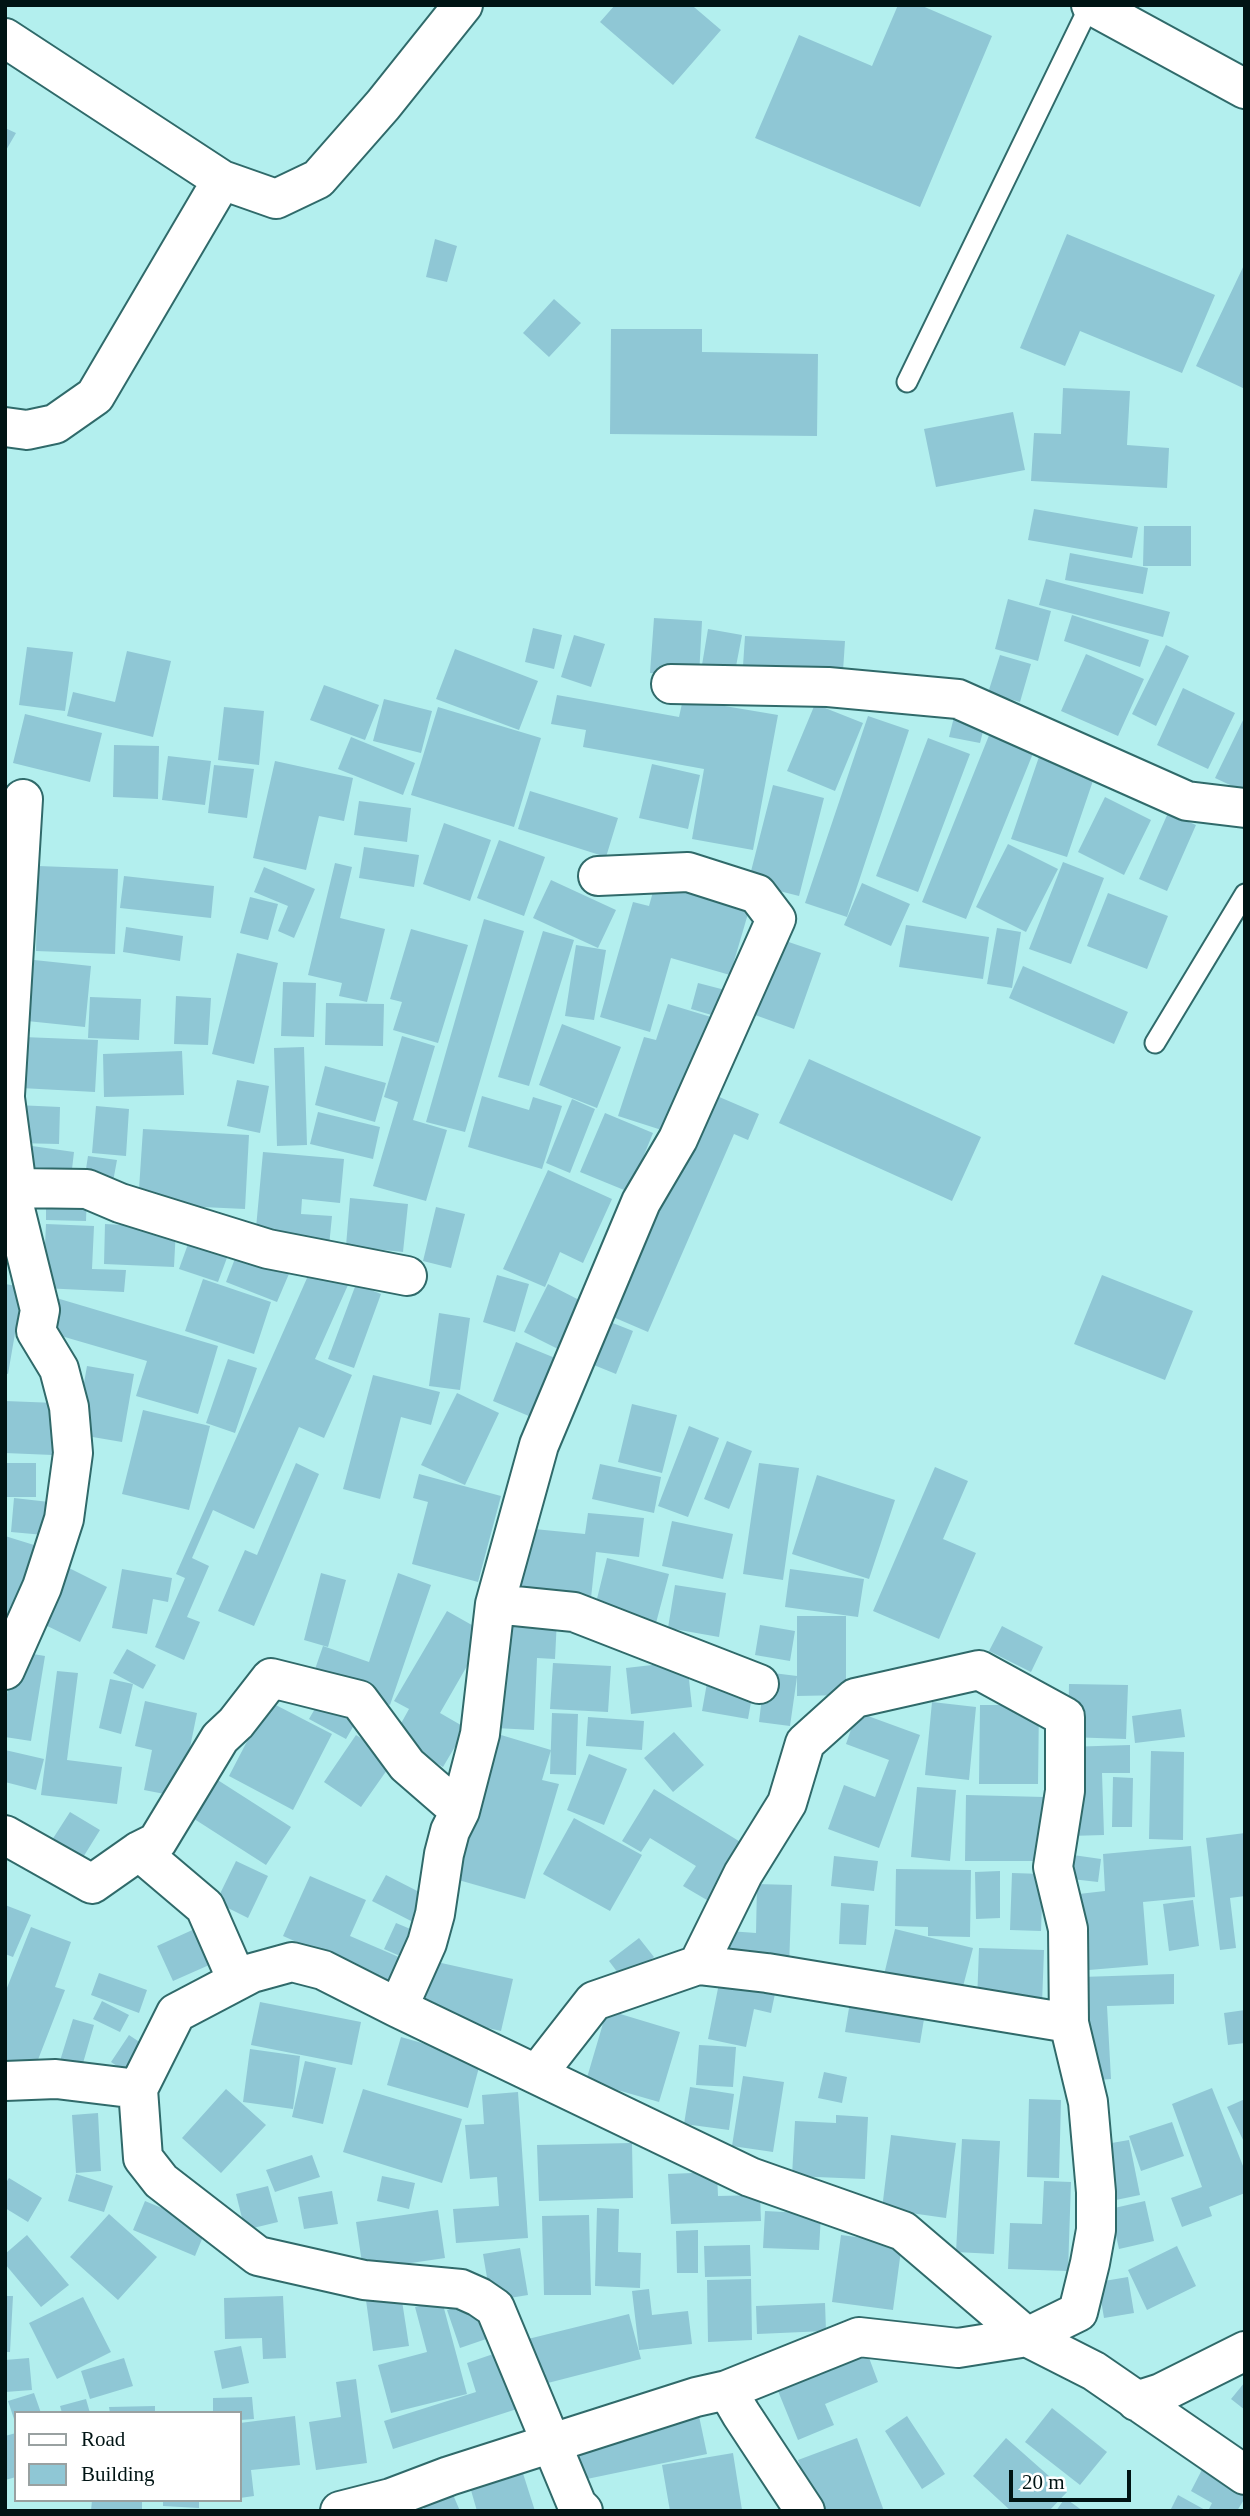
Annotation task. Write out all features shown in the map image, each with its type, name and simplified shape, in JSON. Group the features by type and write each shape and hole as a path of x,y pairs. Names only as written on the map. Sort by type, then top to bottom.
{"street":[{"path":"5,38 222,180 276,199 318,179 463,5"},
{"path":"1090,5 1245,89"},
{"path":"5,427 27,430 55,424 95,396 222,180"},
{"path":"671,684 828,687 958,699 1187,801 1245,808"},
{"path":"5,1670 42,1587 64,1519 74,1453 69,1407 59,1370 36,1331 40,1310 15,1209 17,1188 5,1096 23,799"},
{"path":"398,2008 427,1943 435,1914 444,1854 450,1831 460,1811 480,1734 495,1605 539,1445 641,1202 678,1139 776,919 757,894 688,872 598,876"},
{"path":"17,1188 87,1189 120,1203 268,1249 407,1276"},
{"path":"495,1605 575,1612 759,1684"},
{"path":"340,2511 394,2504 449,2476 696,2397 727,2390 859,2337 958,2348 1027,2337 1077,2312 1096,2230 1096,2192 1088,2102 1069,2023 1068,1929 1053,1867 1065,1791 1065,1717 979,1670 855,1698 805,1743 787,1803 743,1874 698,1965"},
{"path":"5,1835 92,1884 139,1851 158,1842 220,1738 236,1723 271,1678 359,1700 407,1765 460,1811"},
{"path":"139,1851 205,1907 237,1980"},
{"path":"583,2511 577,2505 495,2308 461,2289 364,2280 258,2256 161,2181 143,2158 138,2089 176,2012 252,1973 292,1962 323,1970 750,2177 903,2231 1027,2337 1094,2371 1245,2475"},
{"path":"537,2074 594,2001 698,1965 767,1973 1069,2023"},
{"path":"5,2081 56,2079 138,2089"},
{"path":"1136,2401 1161,2393 1245,2351"},
{"path":"727,2390 805,2511"}],"lane":[{"path":"907,383 1090,5"},
{"path":"1155,1043 1245,894"}],"building":[{"path":"615,5 696,5 694,7 721,30 673,85 600,22"},
{"path":"898,5 920,5 992,36 920,207 755,138 799,35 872,66"},
{"path":"5,128 16,133 5,152"},
{"path":"1067,234 1215,295 1182,373 1080,331 1065,366 1020,348"},
{"path":"435,239 457,246 447,282 426,277"},
{"path":"1245,263 1245,389 1196,366"},
{"path":"554,299 581,323 549,357 523,333"},
{"path":"611,329 702,329 702,352 818,354 817,436 610,434"},
{"path":"1063,388 1130,391 1127,445 1169,448 1167,488 1031,481 1034,433 1061,434"},
{"path":"1013,412 1025,470 936,487 924,429"},
{"path":"1034,509 1138,527 1132,558 1028,540"},
{"path":"1144,526 1191,526 1191,566 1143,566"},
{"path":"1070,553 1148,568 1143,594 1065,580"},
{"path":"1046,579 1170,612 1163,637 1039,605"},
{"path":"1008,599 1051,611 1038,661 995,649"},
{"path":"1072,615 1149,640 1140,667 1064,641"},
{"path":"654,618 702,621 699,676 650,673"},
{"path":"533,628 562,635 554,669 525,662"},
{"path":"708,629 742,635 733,682 700,677"},
{"path":"574,635 605,644 591,687 561,677"},
{"path":"745,636 845,641 842,686 742,681"},
{"path":"1166,645 1189,656 1156,726 1132,714"},
{"path":"27,647 73,652 65,711 19,705"},
{"path":"455,649 538,681 519,730 436,699"},
{"path":"127,651 171,661 153,737 67,716 73,692 115,702"},
{"path":"1086,654 1144,679 1118,736 1061,711"},
{"path":"1000,655 1031,664 1020,702 988,693"},
{"path":"324,685 379,705 365,740 310,720"},
{"path":"1183,688 1235,713 1208,769 1157,745"},
{"path":"557,695 679,717 683,699 778,715 753,850 692,839 704,769 583,747 586,730 551,724"},
{"path":"384,699 432,711 421,753 373,741"},
{"path":"815,704 863,723 835,791 787,771"},
{"path":"224,707 264,711 259,765 218,760"},
{"path":"438,707 541,738 514,827 411,795"},
{"path":"956,709 987,716 980,743 949,737"},
{"path":"25,714 102,733 90,782 13,763"},
{"path":"868,716 909,730 847,917 805,903"},
{"path":"1245,716 1245,792 1215,778"},
{"path":"994,723 1038,741 966,919 922,902"},
{"path":"351,737 415,763 403,795 338,769"},
{"path":"928,738 970,754 918,892 876,876"},
{"path":"114,745 159,746 158,799 113,797"},
{"path":"1042,748 1098,766 1067,857 1011,839"},
{"path":"168,756 211,761 205,805 162,800"},
{"path":"275,761 353,778 344,821 319,816 306,870 253,858"},
{"path":"652,764 700,775 688,829 639,818"},
{"path":"214,765 254,769 247,818 208,813"},
{"path":"773,785 824,798 799,896 748,883"},
{"path":"530,791 618,818 606,857 518,829"},
{"path":"1105,797 1151,820 1124,875 1078,852"},
{"path":"359,801 411,808 407,842 354,835"},
{"path":"1168,813 1196,825 1167,891 1139,879"},
{"path":"444,823 491,840 470,901 423,884"},
{"path":"499,840 545,857 524,916 477,898"},
{"path":"1008,844 1058,869 1026,932 976,907"},
{"path":"364,847 419,855 414,887 359,878"},
{"path":"1063,862 1104,878 1071,964 1029,949"},
{"path":"335,863 352,867 340,918 385,929 367,1002 339,996 342,983 308,975"},
{"path":"38,866 118,869 115,954 36,951"},
{"path":"264,867 315,889 294,938 278,931 288,906 254,892"},
{"path":"658,874 752,900 730,975 671,958 650,1032 600,1017 633,902 649,906"},
{"path":"124,876 214,886 211,918 120,908"},
{"path":"551,880 616,910 598,948 533,918"},
{"path":"862,883 910,904 891,946 844,925"},
{"path":"1108,893 1168,916 1147,969 1087,946"},
{"path":"250,897 278,904 268,940 240,933"},
{"path":"484,919 524,931 465,1132 426,1122"},
{"path":"906,925 989,937 983,979 899,967"},
{"path":"126,927 183,936 180,961 123,952"},
{"path":"997,928 1021,932 1012,988 987,984"},
{"path":"411,929 468,945 438,1043 393,1030 402,1002 390,999"},
{"path":"543,931 574,940 529,1086 498,1077"},
{"path":"771,936 821,953 794,1029 744,1011"},
{"path":"576,945 606,950 594,1020 565,1016"},
{"path":"237,953 278,963 254,1064 212,1054"},
{"path":"34,960 91,966 85,1027 27,1021"},
{"path":"1023,966 1128,1012 1114,1044 1009,998"},
{"path":"283,982 316,983 314,1037 281,1036"},
{"path":"698,983 729,991 722,1018 691,1009"},
{"path":"176,996 211,998 208,1045 174,1044"},
{"path":"90,997 141,999 139,1040 88,1038"},
{"path":"326,1003 384,1004 383,1046 325,1045"},
{"path":"668,1004 711,1017 674,1134 618,1116 644,1037 656,1040"},
{"path":"562,1024 621,1047 597,1108 539,1085"},
{"path":"402,1036 435,1046 413,1120 447,1130 426,1201 373,1186 398,1102 384,1097"},
{"path":"23,1037 98,1040 95,1092 21,1088"},
{"path":"304,1047 307,1145 277,1146 274,1048"},
{"path":"182,1051 184,1095 104,1097 103,1054"},
{"path":"809,1059 981,1137 952,1201 779,1123"},
{"path":"325,1066 386,1083 375,1122 315,1105"},
{"path":"237,1080 269,1086 260,1133 227,1126"},
{"path":"703,1090 759,1114 748,1140 734,1134 648,1332 606,1314"},
{"path":"482,1096 529,1110 533,1097 562,1106 542,1169 468,1147"},
{"path":"572,1099 595,1109 570,1173 546,1163"},
{"path":"16,1105 60,1107 59,1144 15,1143"},
{"path":"96,1106 129,1109 126,1156 92,1153"},
{"path":"318,1112 380,1127 373,1159 310,1144"},
{"path":"605,1113 653,1133 629,1192 580,1172"},
{"path":"143,1129 249,1135 245,1209 138,1204"},
{"path":"32,1146 74,1152 70,1186 27,1180"},
{"path":"263,1152 344,1159 340,1203 302,1199 301,1214 332,1216 329,1246 255,1239"},
{"path":"88,1156 117,1160 112,1187 84,1182"},
{"path":"548,1170 612,1199 583,1263 560,1252 545,1287 503,1269"},
{"path":"46,1192 87,1192 86,1221 46,1220"},
{"path":"350,1198 408,1204 403,1252 346,1246"},
{"path":"436,1207 465,1214 451,1268 423,1261"},
{"path":"46,1224 94,1226 92,1269 126,1270 124,1292 43,1288"},
{"path":"105,1224 176,1228 174,1267 104,1264"},
{"path":"192,1233 231,1247 218,1282 179,1269"},
{"path":"239,1248 291,1269 277,1302 226,1282"},
{"path":"315,1260 352,1276 315,1359 352,1375 324,1438 299,1427 254,1529 213,1510 192,1558 209,1566 187,1617 200,1622 184,1660 155,1647 185,1578 176,1574"},
{"path":"497,1275 529,1284 515,1332 483,1322"},
{"path":"1102,1275 1193,1311 1165,1380 1074,1344"},
{"path":"203,1279 271,1302 254,1354 185,1331"},
{"path":"5,1284 23,1287 8,1374 5,1373"},
{"path":"356,1284 381,1294 354,1368 328,1359"},
{"path":"548,1284 583,1302 560,1350 524,1332"},
{"path":"53,1297 218,1346 198,1414 136,1396 147,1361 44,1331"},
{"path":"439,1313 470,1318 460,1390 429,1386"},
{"path":"595,1316 633,1331 616,1374 579,1359"},
{"path":"516,1342 560,1360 536,1419 493,1401"},
{"path":"228,1359 257,1368 235,1433 206,1423"},
{"path":"87,1366 134,1374 122,1442 75,1434"},
{"path":"373,1375 440,1392 431,1425 401,1417 380,1499 343,1489"},
{"path":"457,1393 499,1413 465,1485 421,1465"},
{"path":"5,1401 56,1403 53,1455 5,1453"},
{"path":"632,1404 677,1415 662,1473 618,1462"},
{"path":"143,1410 210,1426 189,1510 122,1494"},
{"path":"689,1426 719,1438 688,1517 658,1506"},
{"path":"727,1441 752,1451 729,1509 704,1499"},
{"path":"5,1463 36,1463 36,1497 5,1497"},
{"path":"296,1463 319,1474 254,1626 218,1611 245,1550 257,1555"},
{"path":"759,1463 799,1468 783,1580 743,1574"},
{"path":"600,1464 661,1477 654,1513 592,1499"},
{"path":"935,1467 968,1481 943,1539 976,1553 939,1639 873,1611"},
{"path":"419,1474 501,1496 478,1582 412,1564 428,1502 413,1498"},
{"path":"817,1475 895,1500 869,1579 792,1554"},
{"path":"14,1498 58,1503 55,1536 11,1532"},
{"path":"588,1513 644,1518 639,1557 596,1552 591,1598 518,1590 524,1528 585,1534"},
{"path":"672,1521 733,1534 723,1579 662,1566"},
{"path":"5,1536 34,1545 6,1637 5,1637"},
{"path":"607,1558 669,1574 656,1623 595,1607"},
{"path":"61,1564 107,1587 80,1642 33,1619"},
{"path":"122,1569 172,1578 168,1602 153,1599 147,1634 112,1628"},
{"path":"790,1569 864,1579 858,1617 785,1607"},
{"path":"321,1573 346,1580 328,1647 304,1640"},
{"path":"398,1573 431,1585 390,1705 312,1678 323,1646 369,1662"},
{"path":"675,1585 726,1593 719,1637 668,1628"},
{"path":"447,1611 486,1633 440,1713 466,1728 443,1767 393,1738 409,1709 394,1701"},
{"path":"797,1616 846,1616 846,1695 797,1696 797,1677 790,1726 759,1722 765,1672 797,1676"},
{"path":"499,1617 557,1619 555,1659 537,1658 534,1730 495,1728"},
{"path":"760,1625 795,1631 790,1661 755,1655"},
{"path":"1002,1626 1043,1647 1031,1672 989,1651"},
{"path":"127,1649 156,1665 143,1689 113,1673"},
{"path":"15,1651 45,1656 31,1741 5,1737 5,1705"},
{"path":"687,1661 692,1707 631,1714 626,1668"},
{"path":"553,1663 611,1666 608,1712 550,1709"},
{"path":"57,1671 78,1673 67,1760 122,1767 117,1804 41,1795"},
{"path":"110,1679 133,1684 121,1734 99,1728"},
{"path":"707,1683 753,1691 748,1719 702,1711"},
{"path":"1069,1684 1128,1685 1126,1739 1068,1737"},
{"path":"324,1693 361,1713 346,1739 309,1719"},
{"path":"145,1701 197,1713 180,1797 144,1790 152,1750 135,1746"},
{"path":"268,1701 332,1734 293,1810 229,1776"},
{"path":"932,1702 976,1707 969,1780 925,1775"},
{"path":"980,1705 1039,1705 1038,1784 979,1784"},
{"path":"1181,1709 1185,1737 1135,1743 1132,1716"},
{"path":"857,1712 920,1735 879,1848 828,1829 844,1785 875,1797 889,1760 846,1744"},
{"path":"552,1713 578,1714 576,1775 550,1774"},
{"path":"588,1717 644,1721 642,1750 586,1746"},
{"path":"491,1732 551,1750 542,1780 559,1784 525,1899 448,1877"},
{"path":"674,1732 704,1765 673,1792 644,1758"},
{"path":"356,1735 394,1760 361,1807 324,1782"},
{"path":"1130,1745 1130,1773 1102,1773 1104,1835 1069,1836 1066,1747"},
{"path":"5,1750 44,1759 36,1790 5,1782"},
{"path":"1151,1751 1184,1752 1183,1840 1149,1839"},
{"path":"589,1754 627,1769 604,1825 567,1810"},
{"path":"213,1777 291,1827 266,1865 188,1815"},
{"path":"1113,1777 1133,1778 1132,1827 1112,1827"},
{"path":"917,1787 956,1790 950,1861 911,1857"},
{"path":"654,1789 747,1846 712,1903 683,1886 696,1866 650,1838 641,1852 622,1841"},
{"path":"966,1795 1044,1797 1044,1861 965,1861"},
{"path":"70,1812 100,1830 82,1859 52,1840"},
{"path":"574,1818 642,1855 610,1911 543,1874"},
{"path":"1245,1833 1245,1896 1230,1898 1236,1948 1220,1950 1206,1838"},
{"path":"1191,1846 1195,1897 1143,1902 1148,1965 1077,1971 1070,1895 1105,1891 1103,1854"},
{"path":"1066,1854 1101,1859 1098,1882 1063,1878"},
{"path":"834,1856 878,1861 874,1891 831,1886"},
{"path":"236,1861 268,1876 248,1918 216,1902"},
{"path":"896,1869 971,1870 970,1937 928,1936 928,1927 895,1926"},
{"path":"1000,1871 1000,1918 976,1919 975,1872"},
{"path":"1012,1873 1043,1874 1041,1931 1010,1930"},
{"path":"386,1875 429,1897 415,1923 372,1901"},
{"path":"310,1876 366,1900 350,1936 408,1961 397,1986 283,1936"},
{"path":"757,1884 792,1885 789,1966 727,1964 729,1931 756,1933"},
{"path":"1193,1900 1199,1946 1169,1951 1163,1904"},
{"path":"841,1903 869,1905 866,1945 839,1944"},
{"path":"5,1905 31,1915 13,1957 5,1954"},
{"path":"396,1923 420,1933 409,1960 384,1949"},
{"path":"31,1927 71,1942 55,1987 65,1990 34,2070 5,2059 5,1993"},
{"path":"199,1927 216,1962 173,1981 157,1946"},
{"path":"895,1929 973,1948 960,1998 883,1979"},
{"path":"639,1938 654,1957 624,1981 609,1961"},
{"path":"979,1948 1044,1950 1042,2004 977,2002"},
{"path":"428,1960 513,1979 501,2031 417,2012"},
{"path":"99,1973 147,1990 139,2013 91,1995"},
{"path":"721,1973 777,1984 771,2013 754,2009 746,2047 708,2039"},
{"path":"1174,1974 1174,2004 1107,2006 1111,2079 1085,2081 1081,1977"},
{"path":"102,2001 129,2015 120,2032 93,2019"},
{"path":"260,2002 361,2022 352,2065 251,2045"},
{"path":"850,2002 925,2013 920,2043 845,2032"},
{"path":"607,2010 680,2032 659,2102 586,2081"},
{"path":"1245,2010 1245,2043 1228,2045 1224,2013"},
{"path":"73,2019 94,2025 81,2070 59,2064"},
{"path":"129,2035 147,2047 129,2074 111,2062"},
{"path":"401,2037 481,2060 468,2108 387,2085"},
{"path":"699,2045 736,2047 733,2087 696,2085"},
{"path":"250,2049 300,2056 293,2109 243,2102"},
{"path":"305,2061 336,2068 323,2124 292,2117"},
{"path":"824,2072 847,2077 842,2103 818,2098"},
{"path":"743,2076 784,2082 773,2152 732,2146"},
{"path":"690,2087 734,2094 729,2130 684,2124"},
{"path":"1212,2088 1245,2171 1245,2193 1209,2207 1212,2216 1182,2227 1171,2198 1202,2187 1172,2104"},
{"path":"226,2089 266,2125 221,2173 182,2138"},
{"path":"363,2089 462,2119 442,2183 343,2152"},
{"path":"518,2092 528,2238 456,2243 453,2209 499,2206 497,2177 470,2179 465,2125 484,2124 482,2095"},
{"path":"1029,2099 1061,2100 1059,2178 1027,2177"},
{"path":"1245,2099 1245,2144 1227,2107"},
{"path":"98,2113 101,2171 76,2173 72,2115"},
{"path":"836,2115 868,2117 865,2179 792,2176 795,2121 836,2123"},
{"path":"1172,2122 1184,2156 1141,2171 1129,2136"},
{"path":"891,2135 956,2143 946,2218 882,2209"},
{"path":"962,2139 1000,2141 994,2254 956,2252"},
{"path":"1129,2140 1140,2195 1111,2201 1100,2145"},
{"path":"632,2143 633,2198 539,2201 537,2145"},
{"path":"312,2155 320,2177 275,2192 266,2170"},
{"path":"717,2172 718,2196 760,2195 761,2221 671,2224 668,2174"},
{"path":"76,2174 113,2186 104,2212 68,2201"},
{"path":"382,2176 415,2183 409,2209 377,2201"},
{"path":"9,2178 42,2198 28,2222 5,2208 5,2184"},
{"path":"1044,2181 1071,2182 1068,2271 1008,2269 1010,2223 1042,2224"},
{"path":"268,2186 278,2222 245,2230 236,2194"},
{"path":"332,2191 338,2224 304,2229 298,2197"},
{"path":"145,2201 207,2227 195,2256 133,2230"},
{"path":"1145,2201 1154,2241 1119,2249 1110,2209"},
{"path":"597,2208 619,2209 618,2252 641,2253 640,2288 595,2286"},
{"path":"438,2210 445,2258 363,2270 356,2222"},
{"path":"765,2211 821,2214 819,2250 763,2248"},
{"path":"109,2214 157,2257 118,2300 70,2257"},
{"path":"589,2215 591,2295 544,2295 542,2216"},
{"path":"698,2230 698,2273 677,2273 676,2231"},
{"path":"27,2235 69,2285 41,2307 5,2264 5,2254"},
{"path":"841,2235 902,2243 893,2310 832,2302"},
{"path":"750,2245 751,2276 705,2277 704,2246"},
{"path":"1177,2246 1196,2286 1147,2310 1128,2270"},
{"path":"520,2248 528,2295 491,2301 483,2254"},
{"path":"1128,2277 1134,2313 1104,2318 1098,2282"},
{"path":"751,2279 752,2340 708,2342 707,2280"},
{"path":"400,2288 409,2346 373,2351 365,2293"},
{"path":"649,2289 652,2315 688,2311 692,2344 639,2350 632,2291"},
{"path":"5,2296 13,2296 10,2352 5,2352"},
{"path":"283,2296 286,2358 263,2359 262,2338 225,2339 224,2298"},
{"path":"83,2297 111,2352 57,2379 29,2323"},
{"path":"479,2299 492,2337 460,2348 447,2310"},
{"path":"442,2301 467,2394 391,2413 378,2365 427,2352 415,2307"},
{"path":"825,2303 826,2331 757,2334 756,2306"},
{"path":"629,2314 641,2359 540,2385 528,2339"},
{"path":"241,2346 249,2383 222,2389 214,2351"},
{"path":"502,2351 520,2408 393,2449 384,2421 476,2392 467,2363"},
{"path":"868,2355 878,2382 825,2404 834,2425 798,2440 778,2391"},
{"path":"29,2358 32,2390 5,2392 5,2360"},
{"path":"124,2358 133,2386 90,2399 81,2371"},
{"path":"356,2379 367,2463 316,2470 309,2422 341,2417 336,2382"},
{"path":"1245,2382 1245,2410 1231,2399"},
{"path":"34,2393 40,2411 14,2411 14,2419 8,2401"},
{"path":"252,2397 254,2419 242,2420 242,2411 213,2411 213,2398"},
{"path":"86,2399 89,2411 61,2411 60,2406"},
{"path":"155,2406 155,2411 110,2411 109,2407"},
{"path":"1052,2408 1107,2452 1080,2485 1025,2442"},
{"path":"295,2416 300,2465 251,2470 254,2496 242,2498 242,2423"},
{"path":"699,2416 707,2454 582,2480 574,2442"},
{"path":"907,2416 945,2474 922,2489 885,2431"},
{"path":"14,2434 14,2478 5,2480 5,2436"},
{"path":"857,2438 884,2511 816,2511 798,2460"},
{"path":"1006,2438 1067,2492 1049,2511 1011,2511 973,2476"},
{"path":"733,2453 742,2510 670,2511 662,2465"},
{"path":"1208,2458 1245,2479 1245,2498 1237,2511 1208,2511 1212,2503 1191,2491"},
{"path":"520,2464 535,2511 477,2511 468,2480"},
{"path":"448,2483 460,2511 425,2511 418,2496"},
{"path":"1178,2495 1207,2511 1170,2511"},
{"path":"1065,2498 1083,2511 1056,2511"},
{"path":"92,2502 142,2502 142,2511 91,2511"},
{"path":"163,2502 199,2502 199,2508 163,2506"}]}
